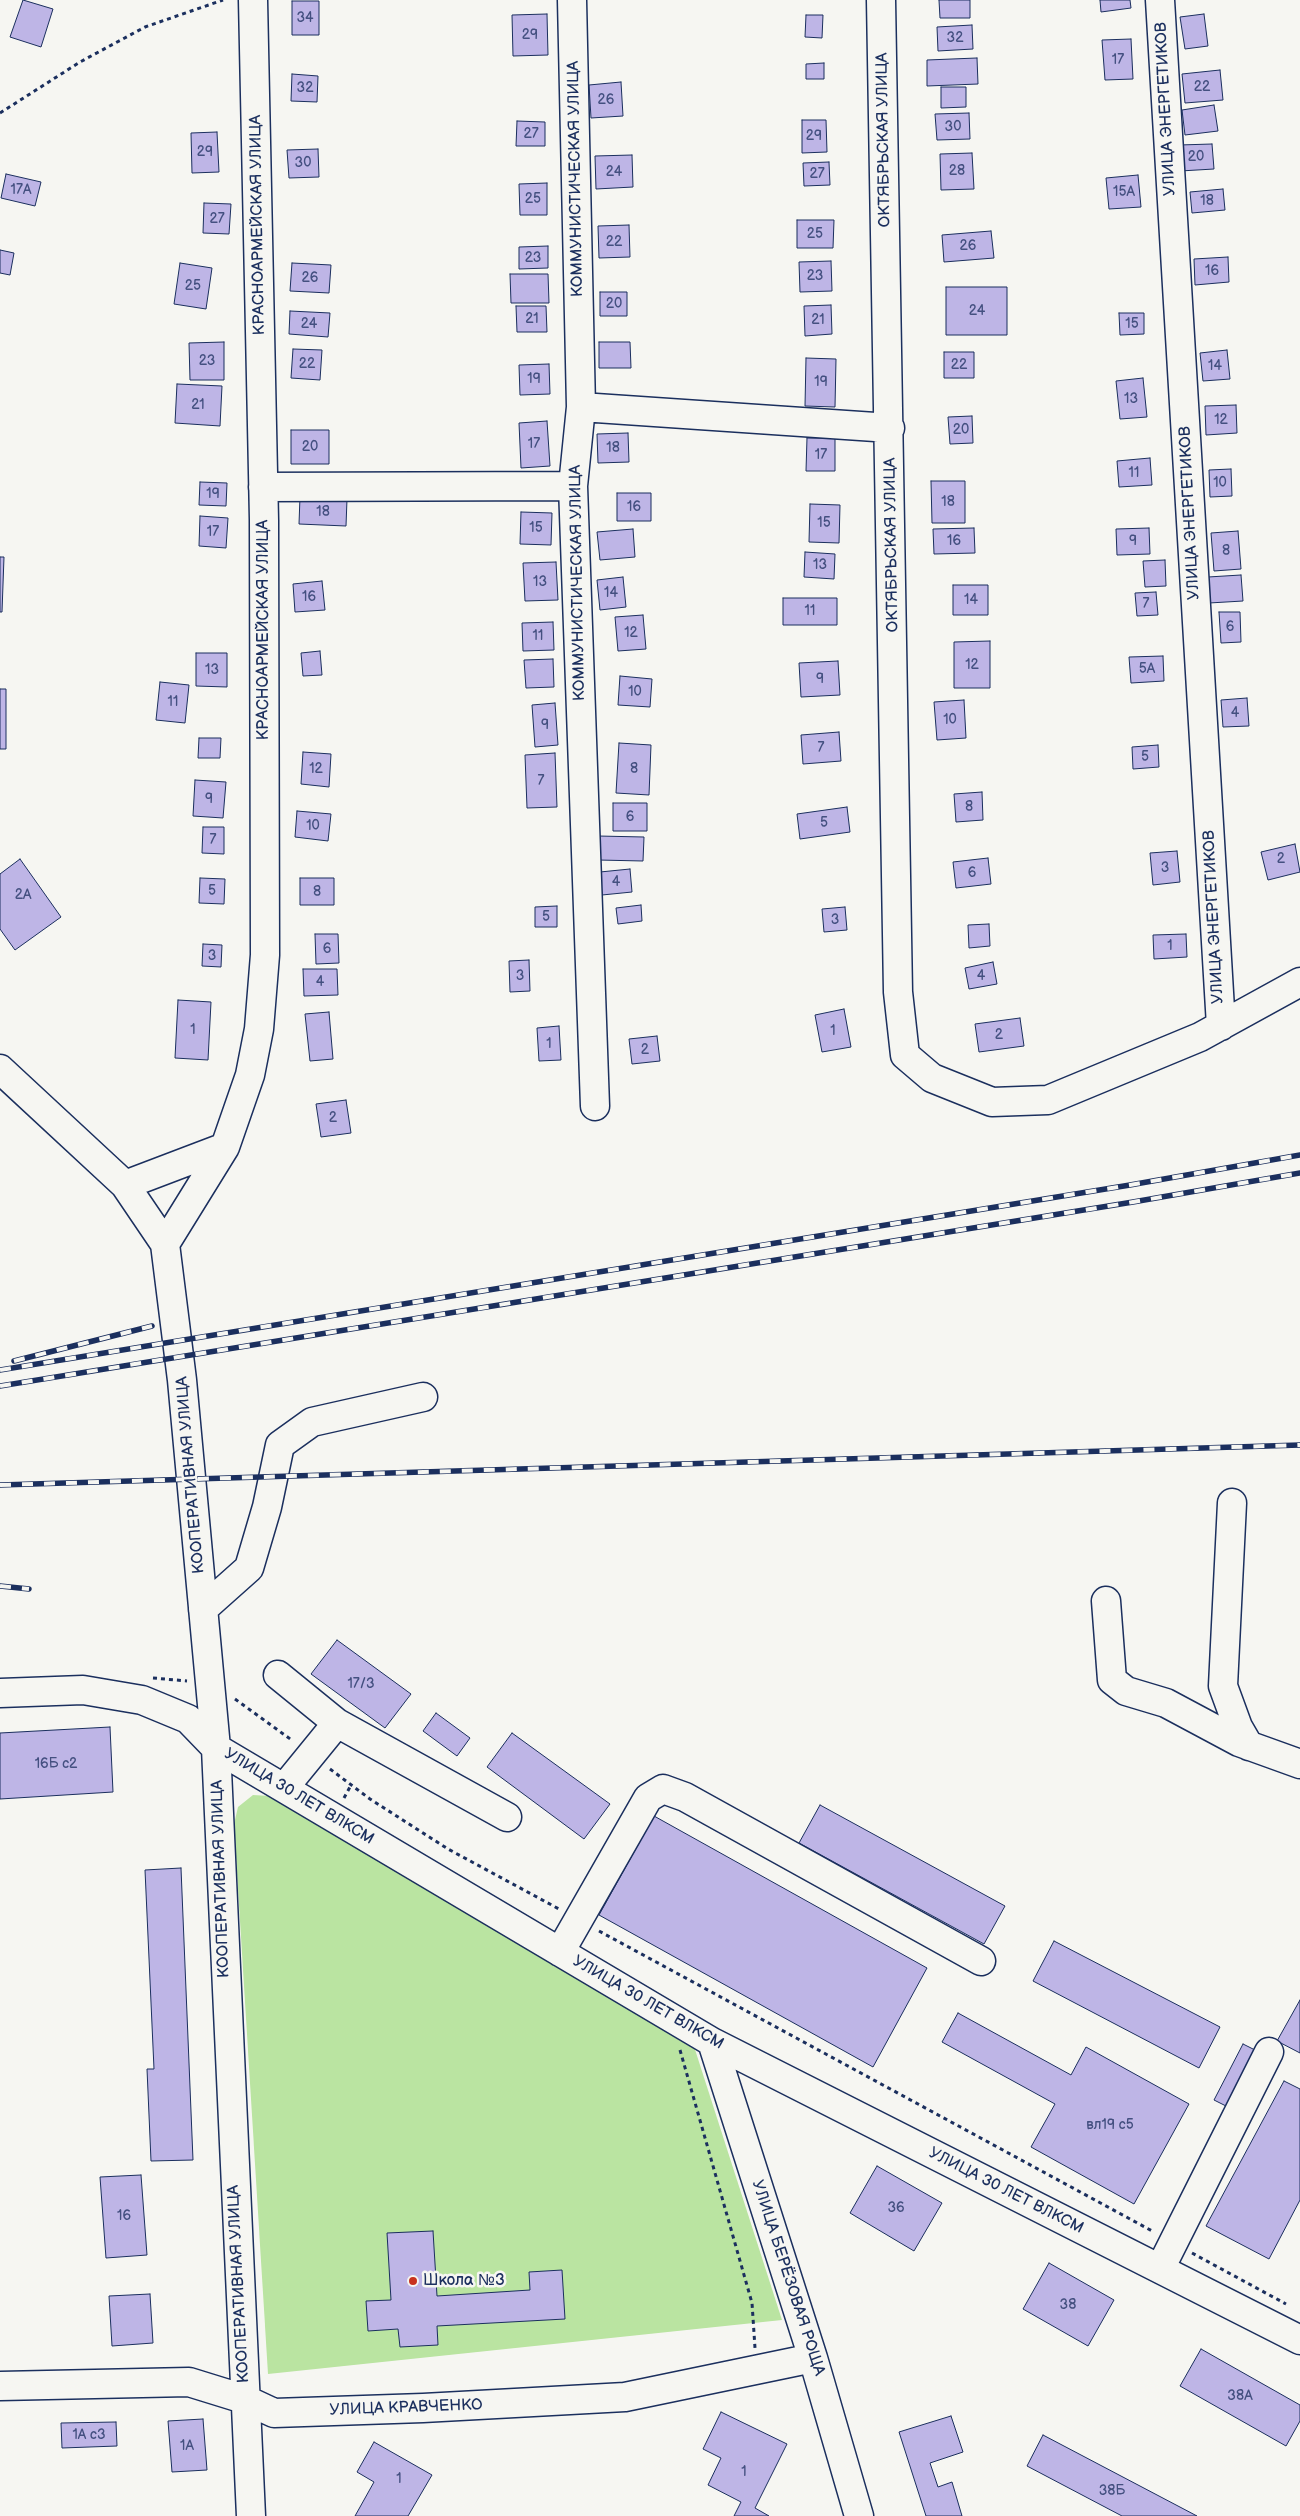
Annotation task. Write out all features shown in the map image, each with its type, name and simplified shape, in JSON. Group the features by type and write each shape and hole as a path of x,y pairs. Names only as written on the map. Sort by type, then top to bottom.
{"street":[{"name":"КРАСНОАРМЕЙСКАЯ УЛИЦА","path":"225,1147 250,1075 259,1029 265,955 263,487 253,0"},
{"name":"КОММУНИСТИЧЕСКАЯ УЛИЦА","path":"572,0 581,407 573,486 596,1106"},
{"name":"ОКТЯБРЬСКАЯ УЛИЦА","path":"881,0 890,428 898,992 905,1055 932,1078 992,1102 1048,1100 1200,1037 1300,982"},
{"name":"УЛИЦА ЭНЕРГЕТИКОВ","path":"1160,0 1221,1026"},
{"path":"581,407 890,428"},
{"path":"263,487 573,486"},
{"name":"КООПЕРАТИВНАЯ УЛИЦА","path":"0,1069 125,1185 164,1244 181,1372 216,1748 244,2399 251,2516"},
{"path":"125,1185 225,1147"},
{"path":"164,1244 225,1147"},
{"path":"203,1609 249,1568 267,1507 280,1445 312,1422 424,1397"},
{"path":"1232,1503 1223,1686 1238,1727 1249,1746"},
{"path":"1106,1601 1112,1680 1126,1691 1166,1703 1249,1746 1300,1764"},
{"path":"278,1675 337,1723 507,1817"},
{"name":"УЛИЦА 30 ЛЕТ ВЛКСМ","path":"0,1693 83,1690 142,1700 188,1719 216,1748 712,2042 1300,2340"},
{"path":"284,1788 337,1723"},
{"path":"560,1952 648,1798 663,1788 684,1796 981,1962"},
{"name":"УЛИЦА БЕРЁЗОВАЯ РОЩА","path":"712,2042 813,2358 859,2516"},
{"path":"1160,2269 1269,2052"},
{"name":"УЛИЦА КРАВЧЕНКО","path":"0,2386 189,2382 244,2399 274,2413 423,2408 616,2398 813,2358"}],"path":[{"path":"0,113 80,62 145,27 223,0"},
{"path":"152,1678 210,1682 351,1785 448,1849 1292,2307"},
{"path":"333,1817 351,1785"},
{"path":"679,2047 752,2303 756,2369"}],"green space":[{"path":"253,1795 270,1796 690,2034 782,2320 268,2374 234,1824 238,1807"}],"building":[{"path":"23,0 53,9 41,47 10,37"},
{"path":"939,0 970,0 970,18 940,18"},
{"path":"1100,0 1130,0 1131,8 1101,12"},
{"path":"292,1 319,1 319,35 292,35"},
{"path":"547,14 548,55 513,56 512,15"},
{"path":"1204,14 1208,46 1185,49 1180,17"},
{"path":"806,15 823,15 822,38 805,37"},
{"path":"972,25 973,49 938,51 937,27"},
{"path":"1131,39 1133,79 1105,80 1102,40"},
{"path":"977,58 978,84 927,86 927,60"},
{"path":"824,63 824,79 806,79 806,64"},
{"path":"1220,70 1223,100 1185,103 1182,74"},
{"path":"292,74 318,76 317,102 291,101"},
{"path":"621,82 623,116 591,118 589,85"},
{"path":"941,87 966,87 966,107 941,108"},
{"path":"1214,105 1218,131 1185,135 1182,110"},
{"path":"969,113 970,139 937,140 935,114"},
{"path":"802,120 826,120 827,152 802,153"},
{"path":"517,121 545,122 545,146 516,146"},
{"path":"217,132 219,172 192,173 191,133"},
{"path":"1212,144 1214,169 1180,171 1179,145"},
{"path":"318,149 319,177 289,178 287,150"},
{"path":"972,153 974,189 941,190 940,154"},
{"path":"632,155 633,187 596,189 595,156"},
{"path":"829,162 830,185 804,186 803,163"},
{"path":"6,174 41,182 35,206 1,198"},
{"path":"1138,175 1141,207 1109,209 1106,178"},
{"path":"547,183 547,215 520,215 519,184"},
{"path":"1223,189 1225,210 1192,213 1190,192"},
{"path":"204,203 231,204 229,234 203,233"},
{"path":"797,220 834,220 833,248 797,248"},
{"path":"629,225 630,257 599,258 598,226"},
{"path":"991,231 994,258 944,262 942,235"},
{"path":"548,246 548,268 519,269 519,247"},
{"path":"0,250 14,253 10,275 0,273"},
{"path":"1228,257 1229,282 1195,285 1194,259"},
{"path":"831,261 832,291 800,292 799,262"},
{"path":"180,263 212,268 206,309 174,304"},
{"path":"292,263 331,265 329,293 290,291"},
{"path":"510,274 548,274 549,303 511,303"},
{"path":"946,287 1007,287 1007,335 946,335"},
{"path":"600,292 627,292 627,316 600,316"},
{"path":"831,305 832,334 805,336 804,306"},
{"path":"516,306 546,306 547,332 517,332"},
{"path":"290,311 330,313 328,337 289,334"},
{"path":"1119,313 1144,313 1144,334 1120,335"},
{"path":"224,342 224,380 190,380 189,343"},
{"path":"599,342 630,342 631,368 599,368"},
{"path":"293,349 322,350 320,380 291,378"},
{"path":"1227,350 1230,379 1203,381 1200,353"},
{"path":"944,352 974,352 974,378 944,378"},
{"path":"806,358 836,359 835,407 805,406"},
{"path":"549,364 550,394 520,395 519,365"},
{"path":"1143,378 1147,417 1120,419 1116,381"},
{"path":"177,384 222,386 220,426 175,423"},
{"path":"1236,405 1237,433 1206,435 1205,406"},
{"path":"972,416 973,443 950,444 948,417"},
{"path":"547,421 550,466 521,468 519,423"},
{"path":"291,430 329,430 329,464 291,464"},
{"path":"628,433 629,462 598,463 597,434"},
{"path":"807,438 835,438 835,471 806,471"},
{"path":"1150,458 1152,485 1119,487 1117,461"},
{"path":"1231,469 1232,496 1210,497 1209,470"},
{"path":"931,481 965,481 965,523 932,523"},
{"path":"200,482 227,483 226,506 199,505"},
{"path":"617,493 651,493 651,521 617,521"},
{"path":"300,497 347,499 346,526 299,524"},
{"path":"810,504 840,505 839,543 809,542"},
{"path":"521,512 552,513 551,545 520,544"},
{"path":"200,516 228,518 226,548 199,546"},
{"path":"974,528 975,553 934,554 933,529"},
{"path":"1149,528 1150,554 1117,555 1116,529"},
{"path":"633,529 635,557 600,560 597,532"},
{"path":"1238,531 1241,569 1214,571 1211,533"},
{"path":"805,552 835,554 834,579 804,577"},
{"path":"0,557 4,557 2,612 0,612"},
{"path":"1165,560 1166,586 1145,587 1143,561"},
{"path":"556,562 558,600 525,601 523,563"},
{"path":"1241,575 1243,601 1209,603 1208,577"},
{"path":"623,577 626,607 600,610 597,580"},
{"path":"322,581 325,610 295,612 293,584"},
{"path":"953,585 988,585 988,615 953,615"},
{"path":"1156,592 1158,615 1137,616 1135,593"},
{"path":"783,598 837,598 837,625 783,625"},
{"path":"1219,612 1240,612 1241,642 1221,643"},
{"path":"643,615 646,649 618,651 615,617"},
{"path":"553,622 554,650 523,651 522,623"},
{"path":"990,641 990,688 954,688 954,642"},
{"path":"320,651 322,675 303,676 301,653"},
{"path":"196,653 227,653 227,687 196,686"},
{"path":"1163,656 1164,681 1131,683 1129,657"},
{"path":"553,659 554,687 526,688 524,660"},
{"path":"838,661 840,695 801,697 799,663"},
{"path":"620,676 652,679 650,707 618,705"},
{"path":"160,682 189,685 185,723 156,720"},
{"path":"0,689 6,689 6,749 0,749"},
{"path":"1247,698 1249,726 1223,727 1221,700"},
{"path":"964,700 966,738 937,740 934,702"},
{"path":"555,703 558,745 535,747 532,705"},
{"path":"839,732 841,761 803,764 801,735"},
{"path":"199,738 221,738 220,758 198,758"},
{"path":"619,743 651,745 649,795 616,793"},
{"path":"1158,745 1159,767 1133,769 1132,747"},
{"path":"303,752 331,754 329,787 301,784"},
{"path":"555,753 557,807 527,808 525,755"},
{"path":"195,780 226,782 223,818 193,816"},
{"path":"982,792 983,820 956,822 954,794"},
{"path":"613,803 647,803 647,831 613,831"},
{"path":"847,807 850,832 800,839 797,814"},
{"path":"297,811 331,814 328,841 295,837"},
{"path":"203,827 224,827 224,854 202,853"},
{"path":"598,836 644,837 643,861 598,860"},
{"path":"1295,844 1300,872 1268,880 1261,852"},
{"path":"1177,851 1180,882 1153,885 1150,853"},
{"path":"988,858 991,884 956,888 953,862"},
{"path":"20,859 61,917 15,950 0,929 0,874"},
{"path":"630,869 632,892 602,895 600,872"},
{"path":"200,878 225,879 224,904 199,903"},
{"path":"300,878 334,878 334,905 300,905"},
{"path":"641,905 642,921 618,924 616,908"},
{"path":"557,906 557,927 535,927 535,907"},
{"path":"845,907 847,930 824,932 822,909"},
{"path":"989,924 990,946 969,948 968,925"},
{"path":"315,934 338,934 339,963 316,964"},
{"path":"1186,934 1187,957 1154,959 1153,935"},
{"path":"203,944 222,945 221,967 202,966"},
{"path":"529,960 530,991 510,992 509,961"},
{"path":"993,962 997,984 969,989 965,968"},
{"path":"303,969 337,969 338,995 304,996"},
{"path":"178,1000 211,1002 208,1060 175,1058"},
{"path":"844,1009 851,1047 822,1052 815,1015"},
{"path":"329,1012 333,1059 310,1061 305,1014"},
{"path":"1020,1018 1024,1046 979,1052 975,1024"},
{"path":"559,1026 561,1060 539,1061 537,1028"},
{"path":"657,1036 660,1061 632,1064 629,1039"},
{"path":"346,1100 351,1133 321,1137 316,1104"},
{"path":"337,1640 411,1694 385,1728 311,1674"},
{"path":"436,1713 470,1738 457,1756 423,1731"},
{"path":"110,1727 113,1792 0,1799 0,1733"},
{"path":"512,1733 610,1804 584,1839 487,1767"},
{"path":"820,1805 1005,1906 984,1944 799,1843"},
{"path":"654,1816 927,1968 873,2067 599,1915"},
{"path":"181,1868 193,2160 151,2161 147,2069 154,2069 145,1870"},
{"path":"1054,1941 1220,2027 1199,2068 1033,1981"},
{"path":"1300,2000 1300,2053 1277,2041"},
{"path":"958,2013 1071,2075 1086,2047 1189,2104 1134,2204 1031,2147 1055,2104 942,2042"},
{"path":"1243,2044 1259,2052 1230,2108 1214,2100"},
{"path":"1284,2081 1300,2089 1300,2200 1269,2259 1206,2226"},
{"path":"877,2166 942,2203 914,2251 850,2213"},
{"path":"141,2175 147,2255 106,2258 100,2177"},
{"name":"Школа №3","path":"433,2231 437,2296 530,2290 529,2272 562,2270 565,2319 437,2326 438,2345 400,2347 398,2329 368,2331 366,2301 391,2300 387,2233"},
{"path":"1049,2263 1114,2300 1088,2346 1023,2309"},
{"path":"150,2294 153,2343 112,2346 109,2296"},
{"path":"1201,2349 1300,2405 1300,2421 1286,2446 1180,2386"},
{"path":"721,2412 787,2444 755,2508 769,2516 734,2516 741,2502 708,2485 721,2458 703,2449"},
{"path":"951,2416 963,2452 930,2463 938,2487 952,2482 962,2516 926,2516 899,2432"},
{"path":"203,2419 207,2470 172,2472 168,2421"},
{"path":"116,2422 117,2446 62,2448 61,2423"},
{"path":"1043,2435 1197,2516 1122,2516 1027,2466"},
{"path":"374,2442 432,2475 408,2516 355,2516 374,2482 357,2472"}],"railway":[{"path":"0,1370 1130,1185 1300,1155"},
{"path":"0,1386 1133,1202 1300,1173"},
{"path":"14,1361 152,1326"},
{"path":"0,1485 1300,1445"},
{"path":"0,1586 29,1589"}],"place":[{"name":"Школа №3","path":"413,2281"}]}
